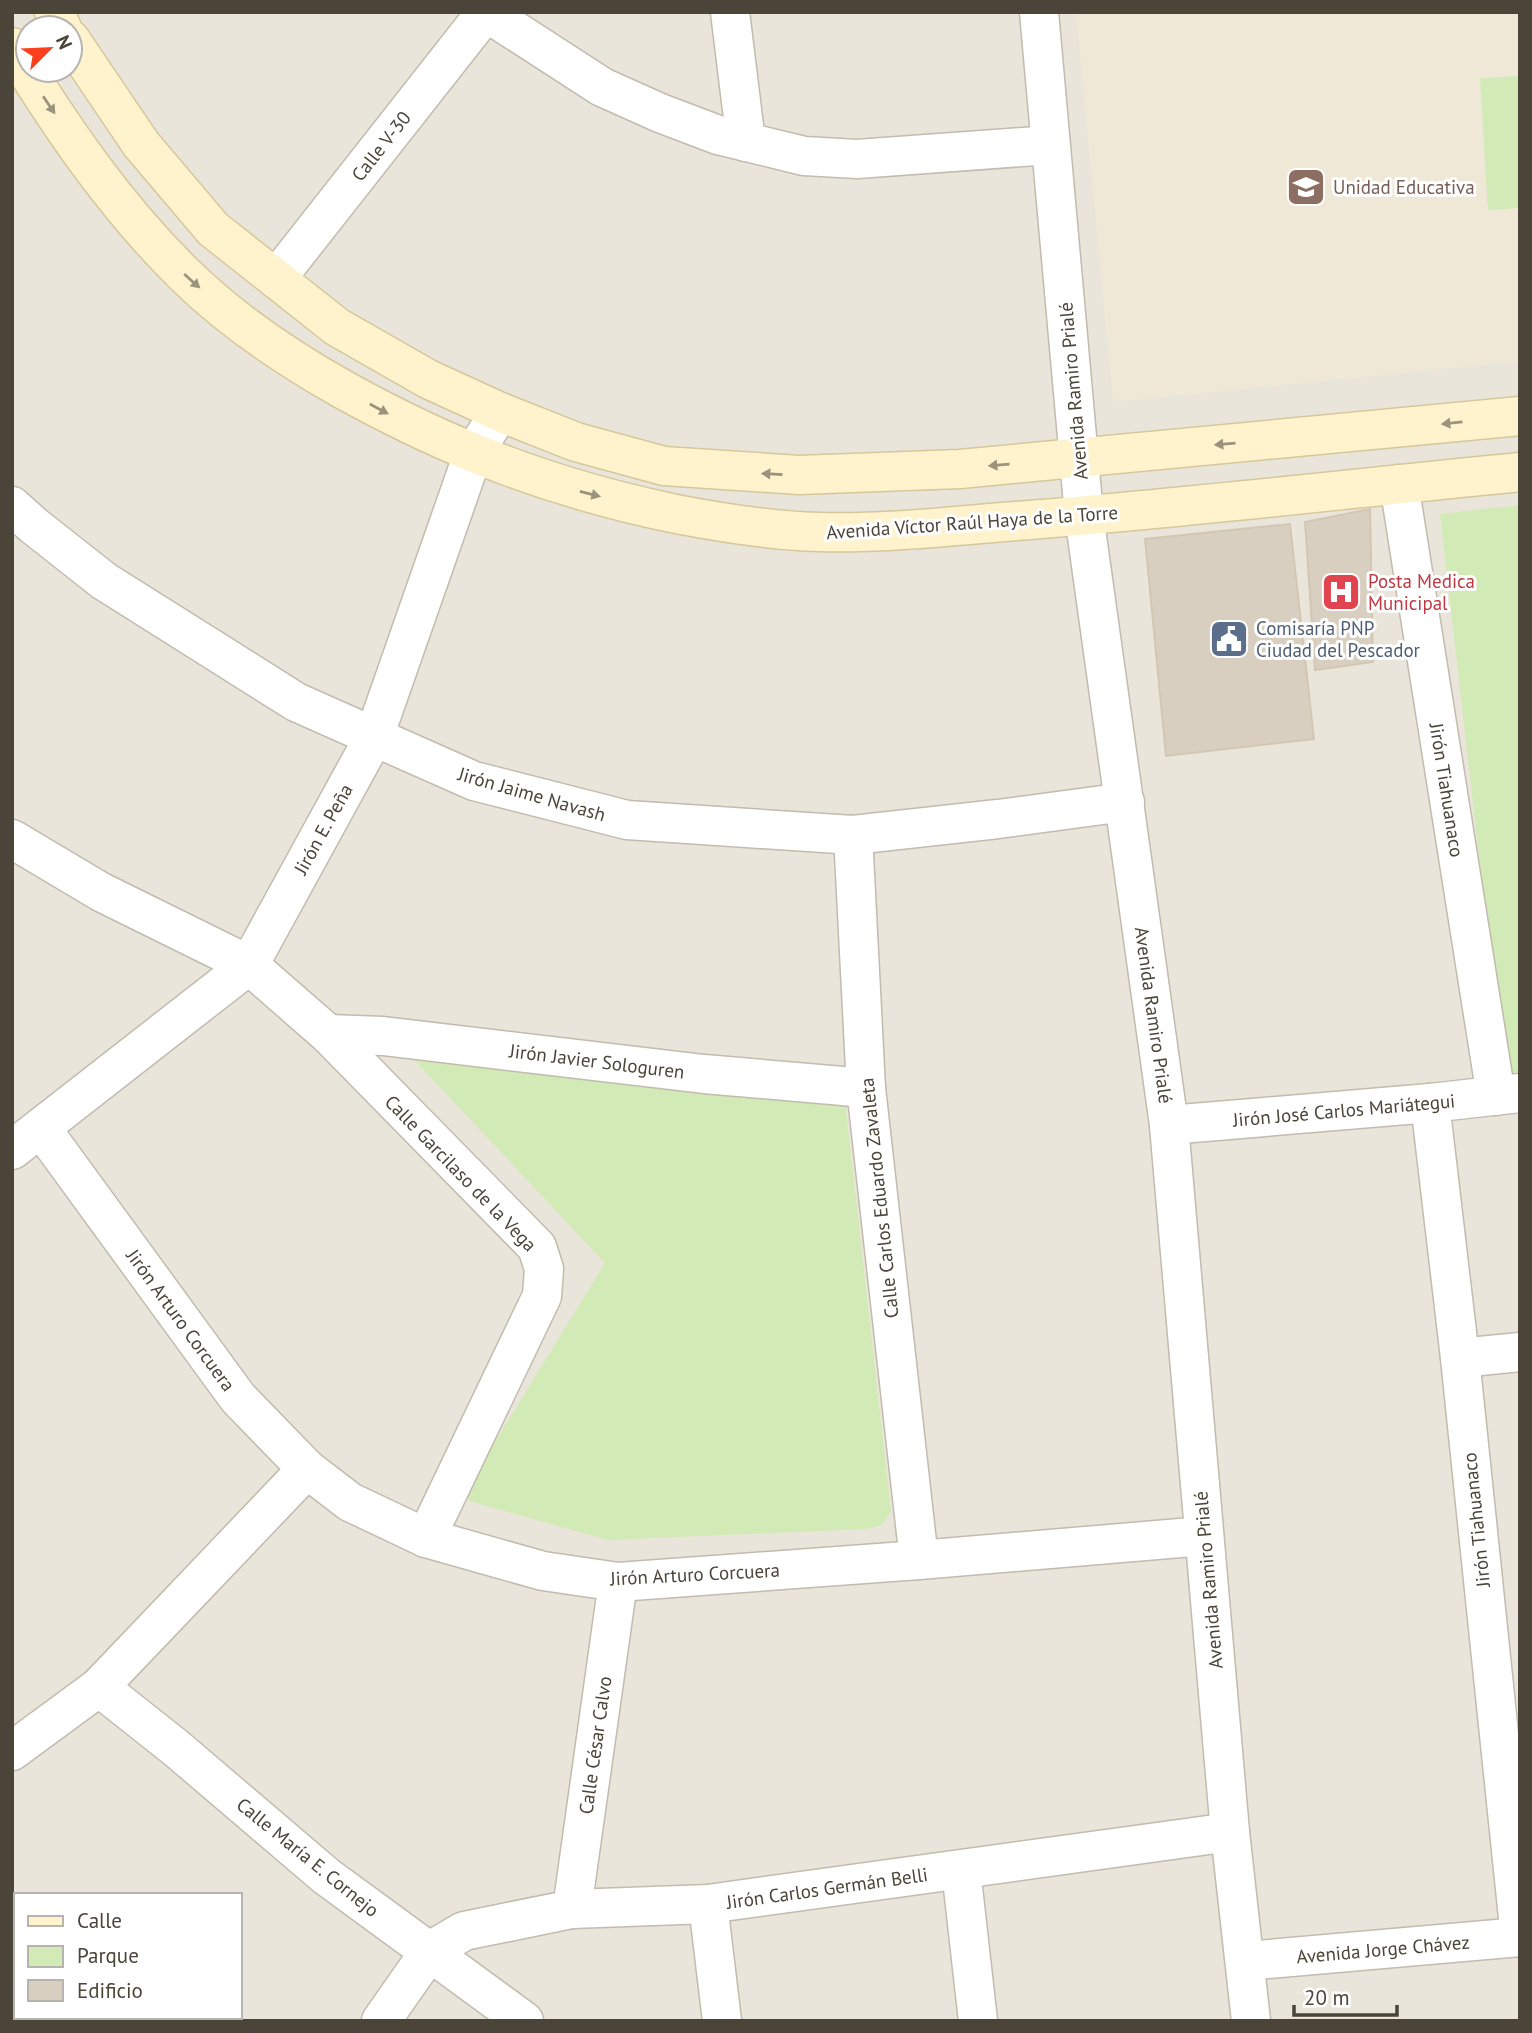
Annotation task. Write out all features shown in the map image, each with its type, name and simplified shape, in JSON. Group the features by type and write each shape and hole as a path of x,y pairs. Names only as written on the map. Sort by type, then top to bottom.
{"main road":[{"name":"Avenida Víctor Raúl Haya de la Torre","path":"84,83 214,229 337,327 428,379 500,412 576,442 664,466 799,475 960,468 1520,416"},
{"name":"Avenida Víctor Raúl Haya de la Torre","path":"57,84 84,157 141,228 196,285 244,327 317,375 382,411 473,454 576,490 732,525 832,532 898,530 1084,516 1520,471"}],"street":[{"path":"486,12 603,87 660,113 718,135 804,156 857,159 1051,145"},
{"name":"Calle V-30","path":"275,279 486,12"},
{"path":"730,12 746,142"},
{"name":"Avenida Ramiro Prialé","path":"1039,12 1084,516 1169,1125 1230,1832 1251,2021"},
{"name":"Jirón E. Peña","path":"27,1139 249,965 374,737 473,454 500,412"},
{"name":"Jirón Tiahuanaco","path":"1399,484 1508,1095"},
{"name":"Jirón Jaime Navash","path":"12,506 104,581 296,702 474,781 626,820 853,835 1125,802"},
{"name":"Calle Carlos Eduardo Zavaleta","path":"853,835 866,1088 919,1560"},
{"path":"12,839 101,892 249,965"},
{"name":"Calle Garcilaso de la Vega","path":"249,965 328,1034 537,1247 544,1269 542,1296 426,1538"},
{"name":"Jirón Javier Sologuren","path":"328,1034 383,1036 704,1074 866,1088"},
{"name":"Jirón José Carlos Mariátegui","path":"1169,1125 1508,1095"},
{"name":"Jirón Tiahuanaco","path":"1430,1103 1460,1358 1520,1937"},
{"name":"Jirón Arturo Corcuera","path":"27,1139 238,1398 307,1469 350,1502 426,1538 543,1571 618,1582 1204,1536"},
{"path":"1460,1358 1520,1352"},
{"path":"12,1751 99,1687 307,1469"},
{"name":"Calle César Calvo","path":"572,1909 618,1582"},
{"name":"Calle María E. Cornejo","path":"99,1687 176,1748 326,1876 523,2021"},
{"name":"Jirón Carlos Germán Belli","path":"430,1951 464,1931 572,1909 708,1904 1230,1832"},
{"path":"961,1870 978,2021"},
{"path":"708,1904 722,2021"},
{"name":"Avenida Jorge Chávez","path":"1246,1961 1520,1937"},
{"path":"381,2021 430,1951"}],"shaded area":[{"path":"12,12 1520,12 1520,2021 12,2021"},
{"name":"Unidad Educativa","path":"1076,12 1520,12 1520,361 1113,402"}],"green space":[{"path":"1520,76 1520,208 1488,210 1480,78"},
{"path":"1520,505 1520,1073 1504,1075 1440,514"},
{"path":"404,1049 844,1092 891,1512 882,1525 866,1529 608,1540 469,1501 466,1489 605,1263"}],"building":[{"name":"Posta Medica Municipal","path":"1370,509 1373,662 1315,670 1305,522"},
{"name":"Comisaría PNP Ciudad del Pescador","path":"1290,524 1314,739 1166,756 1145,539"}],"place":[{"name":"Unidad Educativa","path":"1306,187"},
{"name":"Posta Medica Municipal","path":"1341,592"},
{"name":"Comisaría PNP Ciudad del Pescador","path":"1229,639"}]}
